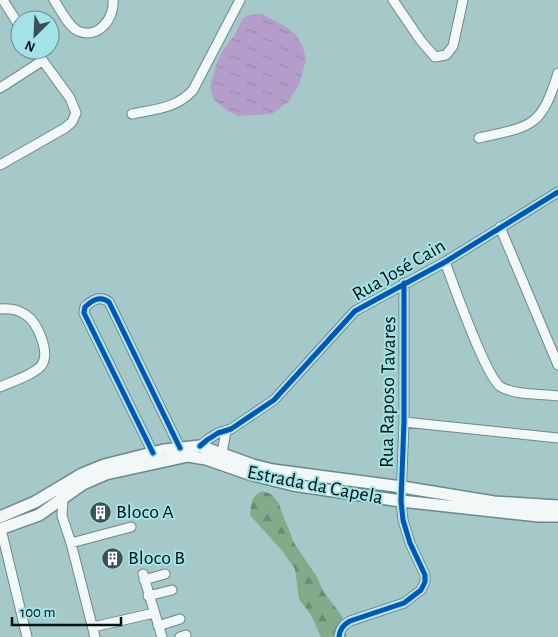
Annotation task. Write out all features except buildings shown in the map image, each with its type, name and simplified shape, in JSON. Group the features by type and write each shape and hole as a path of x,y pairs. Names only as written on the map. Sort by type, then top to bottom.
{"main road":[{"name":"Estrada da Capela","path":"0,517 43,497 82,474 104,466 153,453 200,446 249,474 293,485 401,501 539,516 558,516"},
{"name":"Estrada da Capela","path":"0,529 39,515 83,484 106,474 188,456 218,457 273,470 402,487 494,502 558,506"}],"street":[{"path":"54,0 70,23 78,31 86,32 94,31 109,21 113,13 113,0"},
{"path":"132,114 175,105 185,99 193,90 240,0"},
{"path":"393,0 421,41 435,57 446,55 453,46 463,0"},
{"path":"0,88 42,61 70,98 76,113 65,128 0,165"},
{"path":"479,138 521,129 534,121 543,112 550,99 558,73"},
{"name":"Rua José Cain","path":"200,446 274,400 355,311 444,262 558,192"},
{"path":"500,227 558,365"},
{"path":"444,262 490,374 497,384 512,391 558,396"},
{"name":"Rua Raposo Tavares","path":"339,637 343,625 404,603 421,590 425,582 425,575 410,543 403,520 401,501 404,422 404,283"},
{"path":"153,453 84,313 85,307 99,298 105,298 109,302 180,448"},
{"path":"0,309 8,308 20,312 32,321 45,348 46,358 36,370 0,387"},
{"path":"404,422 558,438"},
{"path":"218,457 226,431"},
{"path":"215,435 218,439 224,441"},
{"path":"58,488 63,499 62,516 71,543 95,637"},
{"path":"43,497 50,508 62,516"},
{"path":"71,543 131,527"},
{"path":"0,529 27,637"},
{"path":"162,637 143,577 166,574"},
{"path":"148,596 172,590"},
{"path":"93,627 154,613"},
{"path":"158,626 180,619"}],"green space":[{"path":"262,491 271,494 278,502 294,543 317,577 323,591 342,616 347,637 321,637 311,615 299,599 295,569 283,552 250,515 251,504 254,498"}],"water":[{"path":"262,14 286,27 296,35 303,47 306,60 299,85 288,102 272,114 238,116 214,100 210,87 222,52 234,36 243,18 249,15"}],"cycle path":[{"path":"200,446 218,433 231,429 274,400 355,311 445,262 558,192"},
{"path":"339,637 341,629 350,621 404,603 421,590 425,582 425,575 410,543 403,520 401,501 404,422 404,283"},
{"path":"153,453 84,313 85,307 96,299 109,302 180,448"}],"place":[{"name":"Bloco A","path":"100,512"},
{"name":"Bloco B","path":"112,558"}]}
